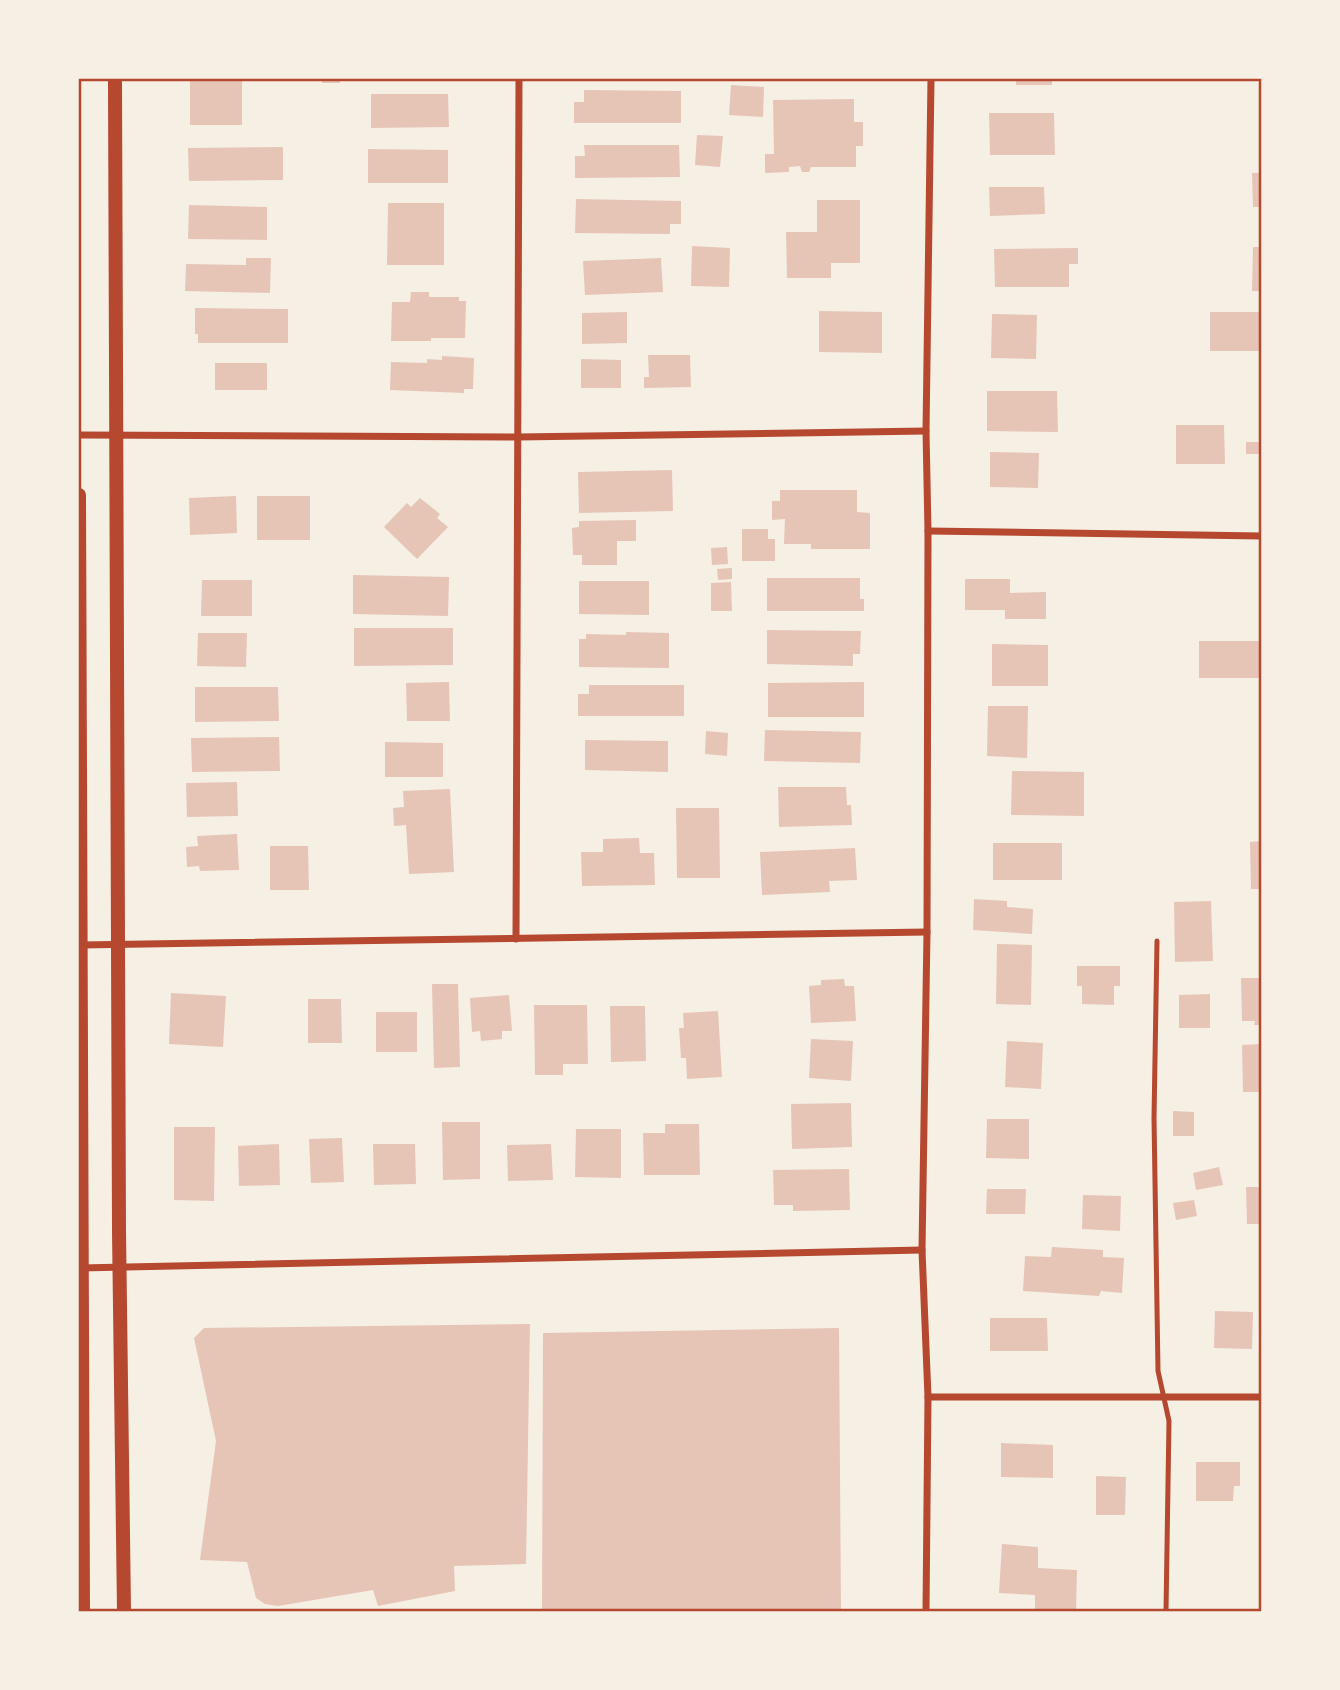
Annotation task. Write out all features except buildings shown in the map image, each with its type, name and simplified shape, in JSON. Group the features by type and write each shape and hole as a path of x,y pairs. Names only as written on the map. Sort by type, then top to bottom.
{"main road":[{"path":"115,79 124,1611"},
{"path":"79,495 83,1611"}],"street":[{"path":"516,939 519,79"},
{"path":"926,1611 928,1397 922,1250 927,932 926,431 931,79"},
{"path":"79,435 519,437 926,431"},
{"path":"928,531 1261,536"},
{"path":"80,944 927,932"},
{"path":"80,1268 922,1250"},
{"path":"928,1397 1261,1397"}],"lane":[{"path":"1157,941 1154,1132 1158,1371 1169,1420 1166,1611"}]}
